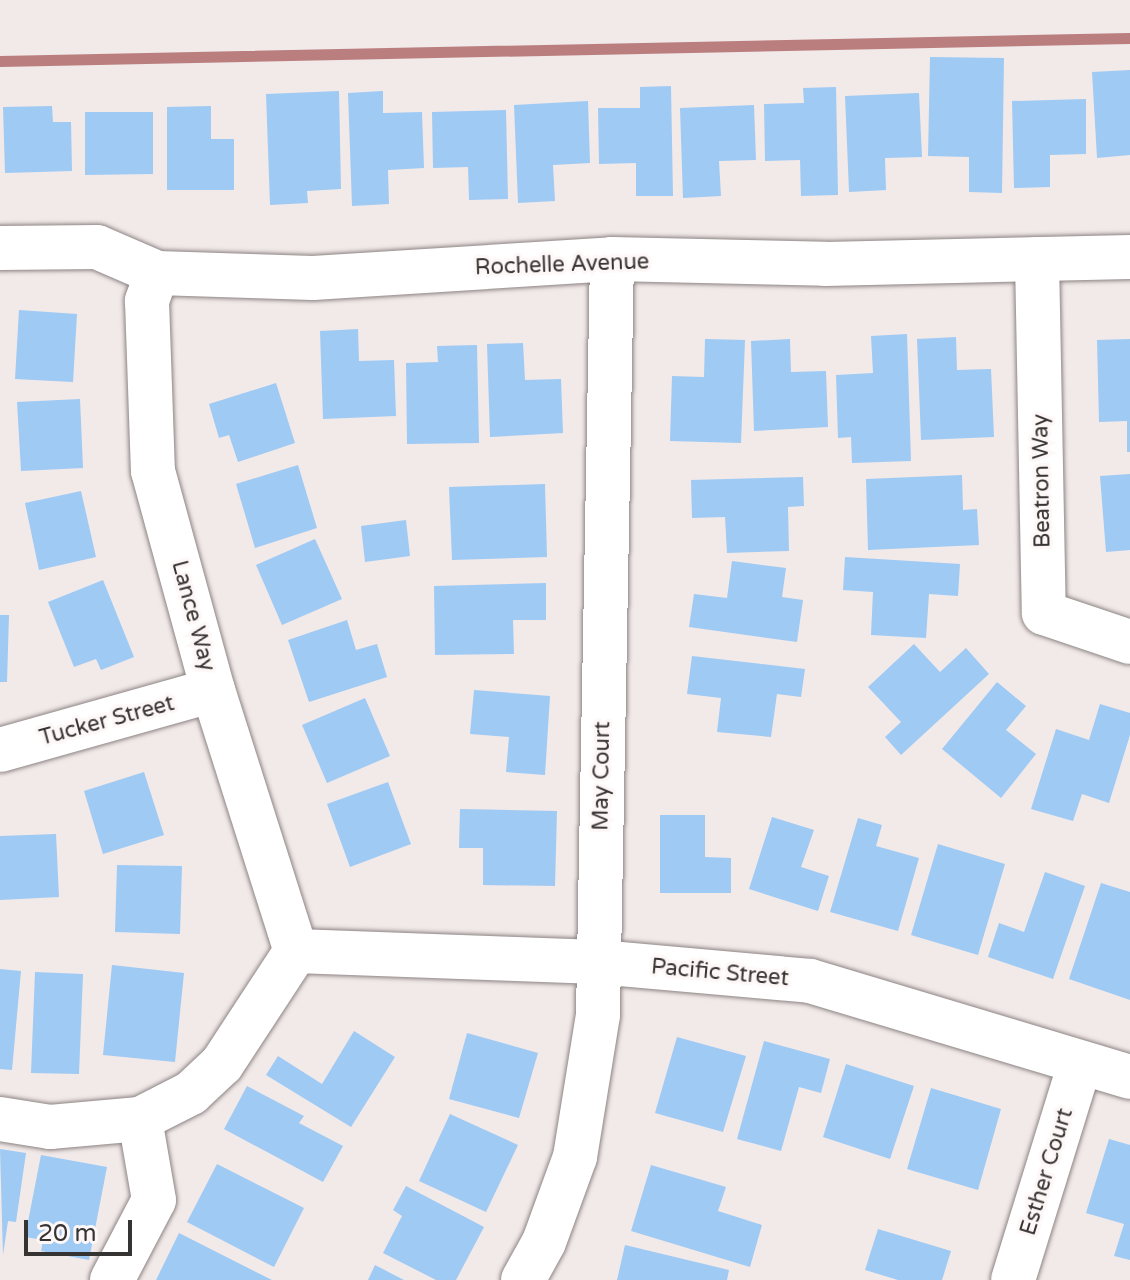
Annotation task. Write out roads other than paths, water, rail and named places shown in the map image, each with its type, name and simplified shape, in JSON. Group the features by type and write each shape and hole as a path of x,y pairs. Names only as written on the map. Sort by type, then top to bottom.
{"street":[{"name":"Rochelle Avenue","path":"0,248 97,247 157,273 313,278 612,259 825,264 1130,257"},
{"name":"May Court","path":"523,1280 544,1242 575,1157 598,1015 612,259"},
{"name":"Beatron Way","path":"1037,259 1044,613 1130,642"},
{"name":"Lance Way","path":"157,273 147,301 153,471 213,690 296,951"},
{"name":"Tucker Street","path":"0,750 213,690"},
{"name":"Pacific Street","path":"296,951 598,962 810,981 1130,1077"},
{"path":"0,1119 50,1127 140,1119 191,1093 222,1064 296,951"},
{"name":"Esther Court","path":"1013,1280 1080,1064"},
{"path":"112,1280 154,1200 140,1119"}],"waterway":[{"path":"0,61 1130,38"}]}
